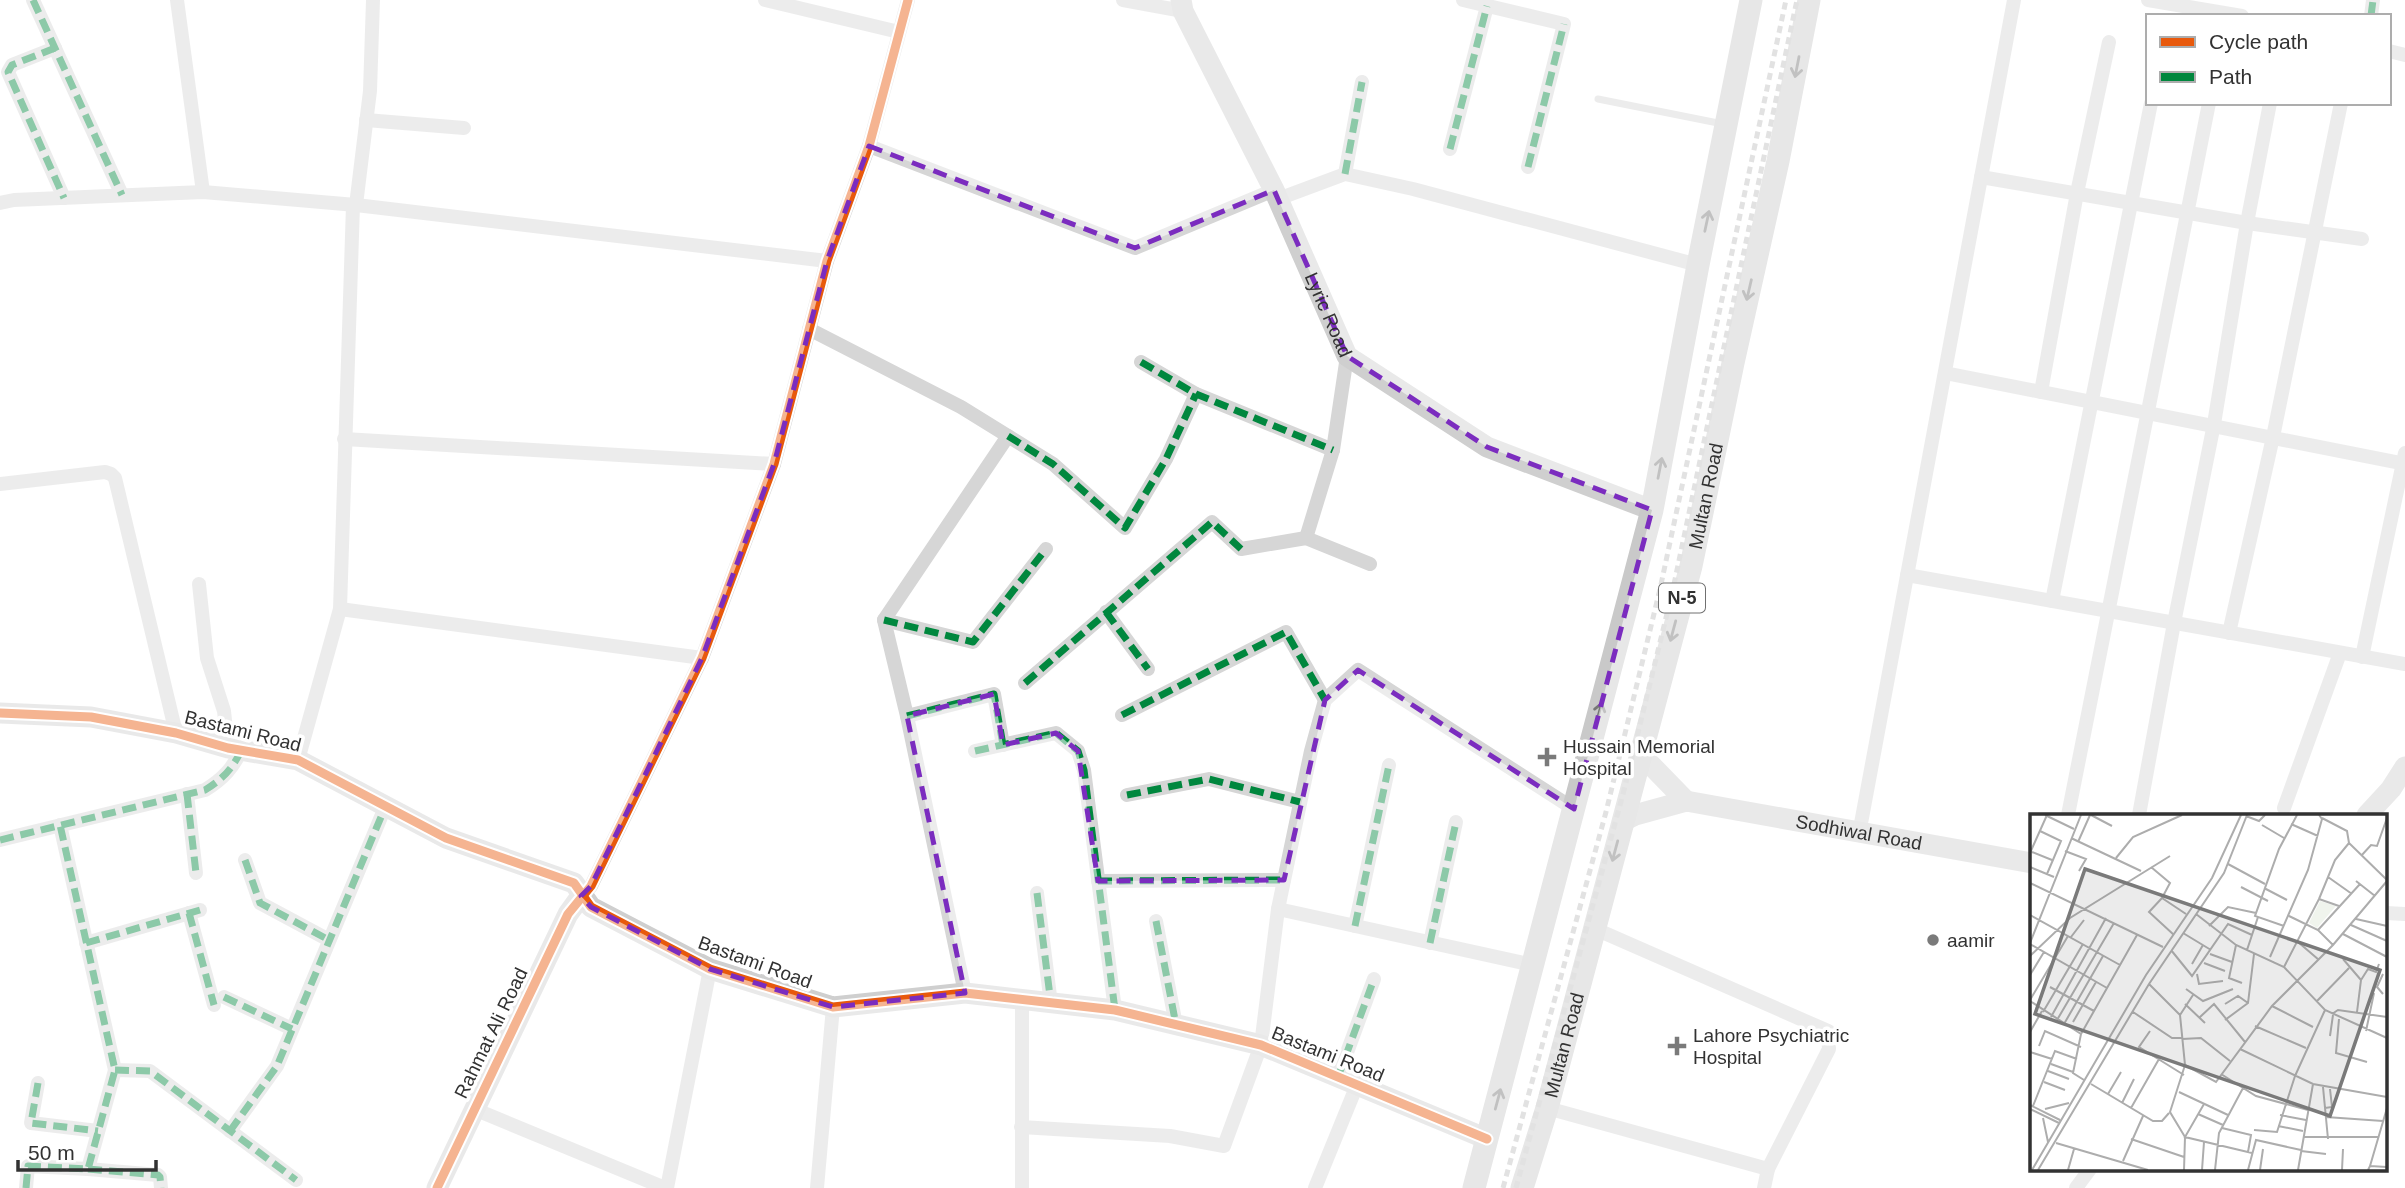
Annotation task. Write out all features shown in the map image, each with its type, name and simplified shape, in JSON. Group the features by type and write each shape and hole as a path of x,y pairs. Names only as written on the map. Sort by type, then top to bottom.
{"main road":[{"name":"N-5","path":"1474,1188 1652,510 1751,0"},
{"name":"Multan Road","path":"1522,1188 1547,1108 1691,566 1733,363 1779,162 1810,0"}],"street":[{"path":"33,0 121,195"},
{"path":"177,0 203,192"},
{"path":"298,760 340,609 354,205 366,120 374,32 373,0"},
{"path":"765,0 900,32"},
{"path":"581,896 591,886 702,658 774,464 827,261 869,146 908,0"},
{"path":"1123,0 1182,6"},
{"path":"1463,0 1564,24 1528,167"},
{"path":"1859,834 2014,0"},
{"path":"2148,0 2170,10 2220,14"},
{"name":"Lyric Road","path":"1182,6 1276,194 1347,356 1487,446 1652,510"},
{"path":"1450,149 1487,6"},
{"path":"2041,392 2077,192 2109,42"},
{"path":"55,48 12,65 8,72 64,198"},
{"path":"1345,174 1362,82"},
{"path":"2052,601 2151,105"},
{"path":"2068,814 2208,105"},
{"path":"2140,814 2174,623 2214,425 2270,105"},
{"path":"2229,633 2273,437 2341,105"},
{"path":"366,120 464,128"},
{"path":"869,146 1135,248 1276,194 1345,174 1426,192 1698,265"},
{"path":"1981,177 2247,223 2362,239"},
{"path":"0,203 14,200 203,192 354,205 827,261"},
{"path":"809,329 961,407 1053,464 1125,528 1166,459 1196,394"},
{"path":"1306,538 1334,450 1347,356"},
{"path":"1142,362 1196,394 1334,450"},
{"path":"1945,373 2404,460 2362,657"},
{"path":"965,993 907,716 884,620 1008,436"},
{"path":"344,439 774,464"},
{"path":"0,484 105,472 115,478 176,733"},
{"path":"1025,682 1212,522 1241,549 1306,538 1370,564"},
{"path":"884,620 973,642 1046,549"},
{"path":"1907,575 2405,664"},
{"path":"0,840 205,790 222,779 235,763 235,748 207,659 199,584"},
{"path":"340,609 702,658"},
{"path":"1106,612 1148,669"},
{"path":"1122,715 1286,632 1325,700"},
{"path":"2284,808 2340,653"},
{"path":"1021,1127 1170,1136 1224,1146 1261,1045 1278,909 1325,700 1358,670 1574,809"},
{"path":"907,716 994,694 1003,745"},
{"name":"Bastami Road","path":"0,713 91,717 298,760 446,838 574,883 591,907 710,968 833,1007 965,993 1115,1010 1261,1045 1488,1139"},
{"path":"975,751 1056,733 1078,751 1084,770 1115,1010"},
{"path":"1642,750 1648,762 1686,801"},
{"path":"1355,926 1389,765"},
{"path":"2368,814 2391,789 2405,767"},
{"path":"1126,795 1209,779 1300,802"},
{"path":"187,794 196,873"},
{"name":"Sodhiwal Road","path":"1623,821 1686,801 2030,863"},
{"path":"230,1131 277,1066 386,805"},
{"path":"1430,943 1456,822"},
{"path":"60,825 115,1070 88,1169"},
{"path":"245,860 260,903 329,940"},
{"path":"1098,881 1284,880"},
{"path":"1037,893 1051,1004"},
{"name":"Rahmat Ali Road","path":"437,1188 568,914 581,896"},
{"path":"1278,909 1533,965"},
{"path":"86,943 195,912 219,1001 292,1029"},
{"path":"1156,921 1175,1024"},
{"path":"1593,928 1828,1031 1829,1049 1768,1169 1764,1188"},
{"path":"474,1109 666,1188 710,968"},
{"path":"1315,1188 1374,979"},
{"path":"1022,1000 1022,1188"},
{"path":"817,1188 833,1007"},
{"path":"115,1070 150,1071 296,1180"},
{"path":"38,1083 31,1123 98,1131"},
{"path":"1547,1108 1768,1169"},
{"path":"26,1188 28,1166 158,1175 161,1188"},
{"path":"2076,1188 2089,1170"}],"lane":[{"path":"1598,99 1727,125"}],"highlighted area":[{"path":"869,146 1135,248 1274,190 1347,356 1487,447 1652,510 1574,809 1358,670 1325,700 1284,880 1098,881 1078,751 1056,733 1003,745 994,694 907,716 965,993 833,1007 710,969 591,907 581,896 591,886 702,658 774,464 827,261"}],"railway":[{"path":"1503,1188 1606,812 1660,589 1786,0"},
{"path":"1516,1188 1623,794 1673,589 1797,0"}],"marked path":[{"path":"33,0 122,195"},
{"path":"2371,14 2373,0"},
{"path":"1450,149 1487,6"},
{"path":"1528,167 1564,24"},
{"path":"55,48 12,65 8,72 64,198"},
{"path":"1345,174 1362,82"},
{"path":"1141,362 1196,394 1333,450"},
{"path":"1008,436 1053,464 1125,528 1166,459 1196,394"},
{"path":"1025,683 1212,522 1241,549"},
{"path":"884,620 973,642 1046,549"},
{"path":"1106,612 1148,669"},
{"path":"1122,715 1286,632 1325,700"},
{"path":"907,716 994,694 1003,745"},
{"path":"975,751 1056,733 1078,751 1084,770 1115,1010"},
{"path":"0,840 205,790 227,772 242,749"},
{"path":"1355,926 1389,765"},
{"path":"1127,795 1209,779 1300,802"},
{"path":"187,794 196,873"},
{"path":"230,1131 277,1066 386,805"},
{"path":"1430,943 1456,822"},
{"path":"26,1188 28,1166 88,1169 115,1070 60,825"},
{"path":"245,860 260,903 329,940"},
{"path":"1098,881 1284,880"},
{"path":"1037,893 1051,1004"},
{"path":"86,943 200,910"},
{"path":"189,913 214,1005"},
{"path":"1156,921 1176,1025"},
{"path":"1338,1077 1374,979"},
{"path":"224,997 292,1029"},
{"path":"115,1070 150,1071 296,1180"},
{"path":"38,1083 31,1123 98,1131"},
{"path":"88,1169 158,1175 161,1188"}],"cycle path":[{"path":"437,1188 568,914 591,886 702,658 774,464 827,261 869,146 908,0"},
{"path":"0,713 91,717 176,733 228,748 298,760 446,838 574,883 591,907 710,969 833,1007 965,993 1115,1010 1261,1045 1487,1139"}],"place":[{"name":"Hussain Memorial Hospital","path":"1547,757"},
{"name":"aamir","path":"1933,940"},
{"name":"Lahore Psychiatric Hospital","path":"1677,1046"}]}
